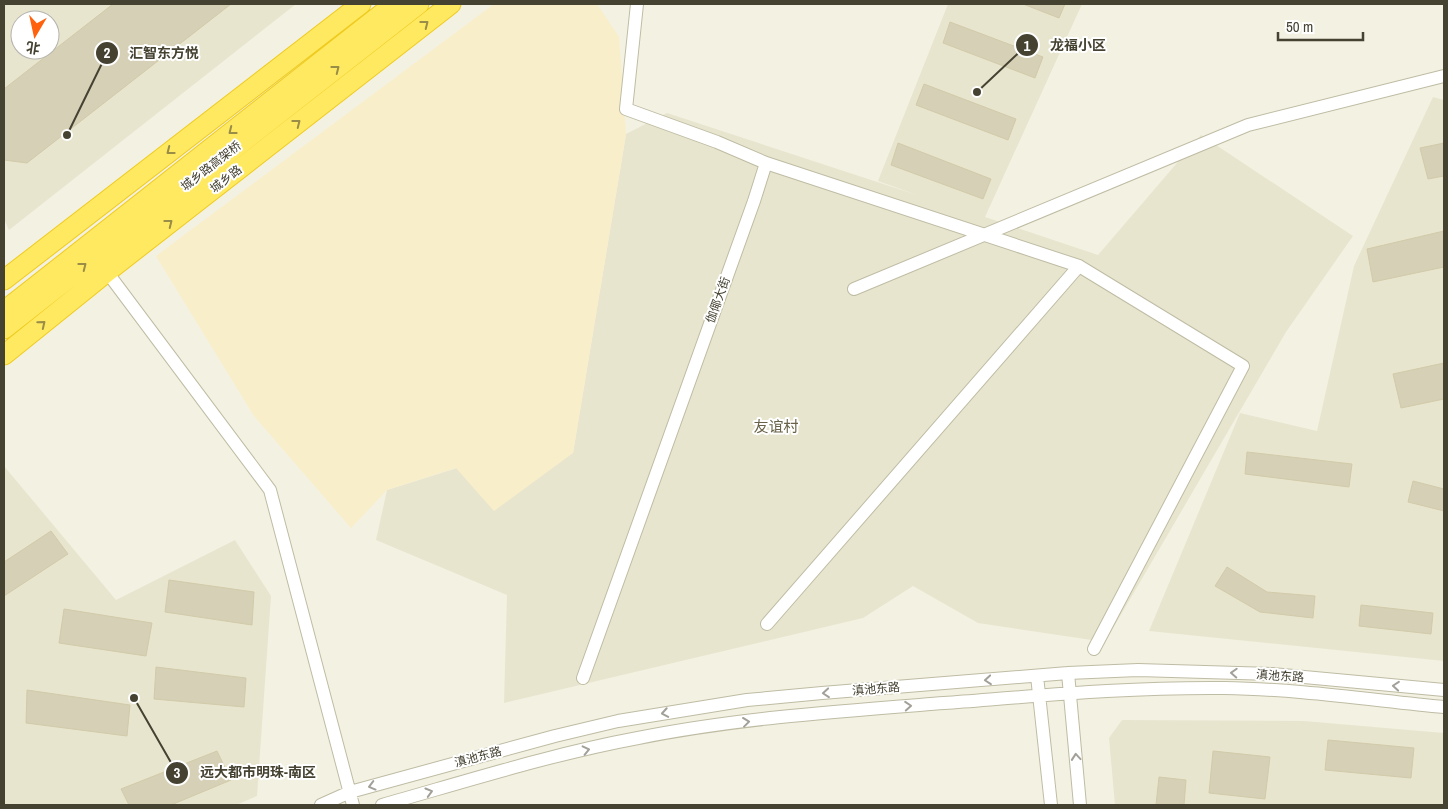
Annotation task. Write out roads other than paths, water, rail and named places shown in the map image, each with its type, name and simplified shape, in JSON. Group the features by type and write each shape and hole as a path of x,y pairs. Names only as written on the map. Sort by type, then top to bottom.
{"highway":[{"path":"4,280 361,4"},
{"name":"城乡路高架桥","path":"4,311 394,4"},
{"name":"城乡路高架桥","path":"4,328 419,4"},
{"name":"城乡路","path":"4,355 107,272 451,4"}],"street":[{"path":"637,4 626,110 717,142 766,163 1079,266 1244,366 1094,649"},
{"path":"854,289 1248,124 1444,76"},
{"name":"伽倻大街","path":"583,678 766,163"},
{"path":"767,624 1079,266"},
{"path":"107,272 270,490 353,805"},
{"name":"滇池东路","path":"321,805 350,792 618,721 748,700 1068,673 1138,670 1272,674 1444,690"},
{"path":"1068,673 1080,805"},
{"path":"1037,676 1051,805"},
{"name":"滇池东路","path":"382,805 563,755 638,738 706,727 867,709 1070,693 1224,688 1444,707"}],"place":[{"name":"龙福小区","path":"977,92"},
{"name":"汇智东方悦","path":"67,135"},
{"name":"远大都市明珠-南区","path":"134,698"}],"district":[{"name":"友谊村","path":"776,426"}]}
